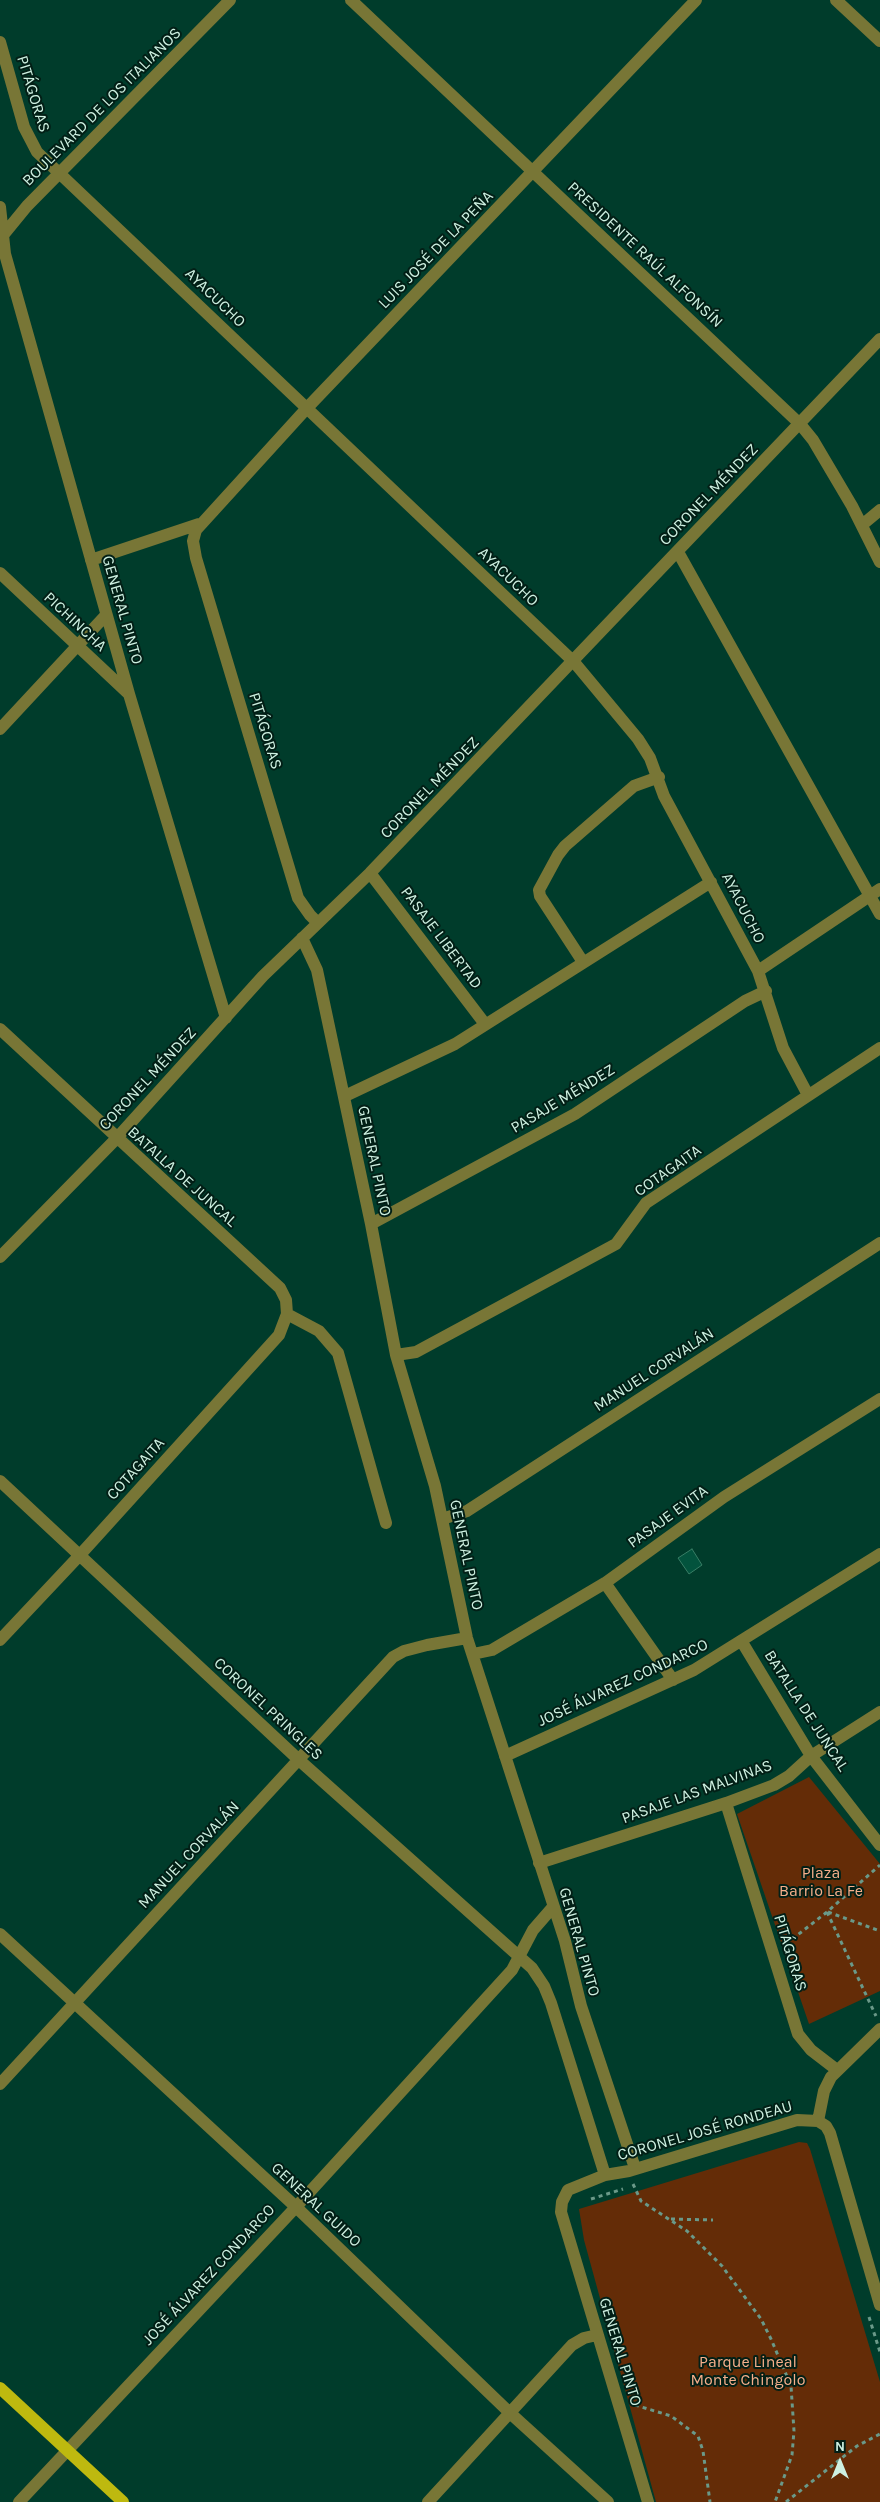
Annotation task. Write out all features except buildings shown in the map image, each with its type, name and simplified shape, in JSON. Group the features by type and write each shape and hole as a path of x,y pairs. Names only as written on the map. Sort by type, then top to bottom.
{"main road":[{"path":"0,2388 123,2502"}],"street":[{"name":"BOULEVARD DE LOS ITALIANOS","path":"1,237 27,206 61,174 230,0"},
{"name":"PRESIDENTE RAÚL ALFONSÍN","path":"352,0 800,424 813,440 862,525 880,562"},
{"name":"LUIS JOSÉ DE LA PEÑA","path":"193,541 199,524 696,0"},
{"path":"836,0 880,42"},
{"name":"PITÁGORAS","path":"0,42 29,139 37,152 61,174"},
{"name":"AYACUCHO","path":"61,174 574,662 638,739 650,758 664,796 758,971 783,1048 808,1095"},
{"name":"GENERAL PINTO","path":"0,207 1,237 5,254 106,615 226,1018"},
{"name":"CORONEL MÉNDEZ","path":"0,1257 116,1139 263,976 370,873 574,662 880,339"},
{"path":"862,525 880,510"},
{"name":"LUIS JOSÉ DE LA PEÑA","path":"91,560 199,524"},
{"name":"PITÁGORAS","path":"193,541 196,558 298,898 318,923"},
{"path":"678,552 875,893 880,914"},
{"name":"PICHINCHA","path":"0,573 77,648 129,694"},
{"path":"0,729 106,615"},
{"path":"583,962 540,896 539,890 565,846 634,786 658,777"},
{"name":"PASAJE LIBERTAD","path":"370,873 485,1024"},
{"path":"345,1096 455,1044 711,882"},
{"path":"758,971 875,893"},
{"name":"GENERAL PINTO","path":"302,938 317,970 345,1096 396,1355 435,1486 467,1638 565,1941 581,2006 632,2170"},
{"name":"PASAJE MÉNDEZ","path":"371,1224 576,1114 745,1001 766,991"},
{"name":"BATALLA DE JUNCAL","path":"0,1029 116,1139 280,1288 286,1300 287,1314"},
{"name":"COTAGAITA","path":"396,1355 416,1352 616,1244 646,1203 880,1048"},
{"name":"MANUEL CORVALÁN","path":"442,1519 467,1511 880,1242"},
{"path":"287,1314 319,1331 338,1353 386,1522"},
{"name":"COTAGAITA","path":"0,1640 79,1556 278,1335 287,1314"},
{"name":"PASAJE EVITA","path":"472,1654 492,1650 605,1582 724,1497 880,1399"},
{"name":"CORONEL PRINGLES","path":"0,1481 299,1760 520,1956"},
{"name":"JOSÉ ÁLVAREZ CONDARCO","path":"505,1756 694,1670 742,1642 880,1554"},
{"path":"605,1582 673,1680"},
{"name":"MANUEL CORVALÁN","path":"0,2084 393,1657 404,1651 467,1638"},
{"name":"BATALLA DE JUNCAL","path":"742,1642 812,1756 880,1845"},
{"name":"PASAJE LAS MALVINAS","path":"539,1863 726,1803 774,1785 789,1776 812,1756 880,1712"},
{"name":"PITÁGORAS","path":"726,1803 798,2034 811,2050 837,2070"},
{"name":"JOSÉ ÁLVAREZ CONDARCO","path":"19,2502 296,2207 512,1970 533,1930 553,1907"},
{"name":"GENERAL GUIDO","path":"0,1934 296,2207 510,2413 608,2502"},
{"path":"520,1956 532,1968 544,1986 551,2003 605,2175"},
{"name":"CORONEL JOSÉ RONDEAU","path":"605,2175 632,2170 797,2120 818,2121 824,2091 837,2070 878,2023"},
{"path":"818,2121 826,2126 830,2133 880,2305"},
{"name":"GENERAL PINTO","path":"605,2175 568,2190 562,2202 561,2212 648,2502"},
{"path":"428,2502 572,2345 584,2338 597,2335"}],"path":[{"path":"773,1953 828,1912 880,1864"},
{"path":"828,1912 880,1931"},
{"path":"828,1912 878,2023"},
{"path":"632,2170 634,2186 641,2201 687,2231 705,2248 738,2286 761,2319 783,2365 791,2386 794,2431 792,2455 775,2502"},
{"path":"590,2200 643,2183"},
{"path":"668,2218 686,2221 713,2220"},
{"path":"869,2314 880,2352"},
{"path":"634,2413 631,2404 655,2410 671,2416 698,2436 703,2451 710,2502"},
{"path":"786,2502 857,2446 880,2434"}],"green space":[{"name":"Plaza Barrio La Fe","path":"809,1777 880,1864 880,1991 809,2024 737,1814"},
{"name":"Parque Lineal Monte Chingolo","path":"799,2142 807,2143 810,2149 880,2382 880,2502 656,2502 584,2240 579,2209"}]}
